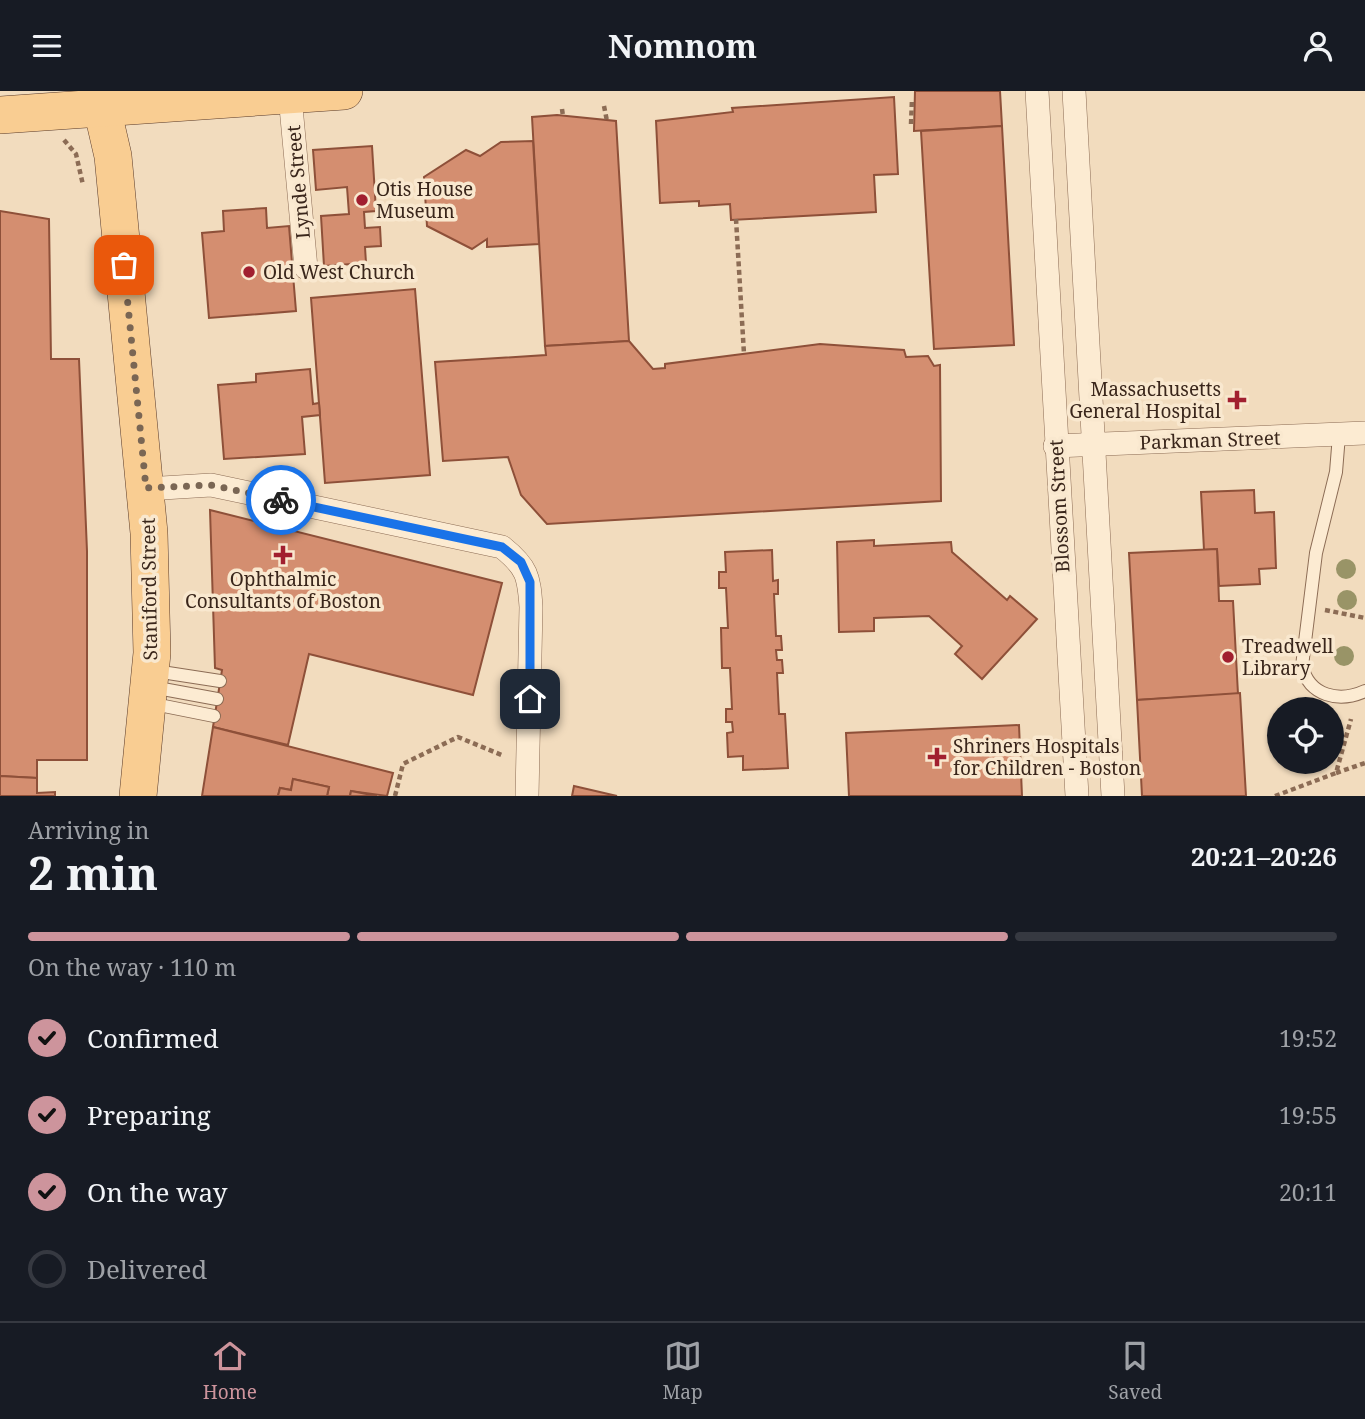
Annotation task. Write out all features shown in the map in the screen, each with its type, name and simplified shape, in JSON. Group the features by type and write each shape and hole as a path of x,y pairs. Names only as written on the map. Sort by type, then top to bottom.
{"main road":[{"path":"0,115 101,100 290,96 344,91"},
{"name":"Staniford Street","path":"101,100 113,156 146,488 151,582 149,687 138,796"}],"street":[{"name":"Blossom Street","path":"1037,91 1055,446 1077,796"},
{"name":"Blossom Street","path":"1074,91 1113,796"},
{"name":"Lynde Street","path":"290,96 306,268"},
{"name":"Parkman Street","path":"1055,446 1365,433"},
{"path":"146,488 211,485 502,547 521,562 530,582 531,607 527,796"}],"lane":[{"path":"1339,435 1336,472 1312,579 1302,666 1307,681 1323,693 1348,697 1365,691"},
{"path":"149,687 220,681"},
{"path":"149,687 217,698"},
{"path":"149,687 214,716"}],"path":[{"path":"911,124 912,99"},
{"path":"604,106 607,121"},
{"path":"562,109 563,116"},
{"path":"736,219 744,354"},
{"path":"1318,609 1365,618"},
{"path":"1344,744 1351,719"},
{"path":"395,796 402,764 458,737 508,758"},
{"path":"1344,770 1365,763"},
{"path":"1275,796 1333,774"}],"building":[{"path":"915,91 1000,91 1002,126 914,131"},
{"path":"894,97 898,174 874,175 876,212 731,220 730,204 699,206 699,201 660,203 656,121 733,112 732,108"},
{"path":"557,115 616,121 629,341 545,346 532,117"},
{"path":"1002,126 1014,345 934,349 921,131"},
{"path":"533,141 539,244 487,247 487,239 472,249 427,226 424,177 466,150 480,156 501,142"},
{"name":"Otis House Museum","path":"372,146 376,211 364,212 365,228 380,227 381,246 365,247 366,263 324,266 321,216 349,214 347,187 316,190 313,150"},
{"name":"Old West Church","path":"266,208 267,228 289,226 296,311 209,318 202,233 224,231 223,211"},
{"path":"0,211 49,219 51,359 79,359 87,551 87,760 37,760 37,778 0,776"},
{"path":"415,289 430,475 325,483 311,298"},
{"path":"629,341 653,369 665,368 665,364 820,344 904,350 906,357 928,356 934,366 940,365 941,501 547,524 521,495 508,457 443,461 435,362 546,355 545,346"},
{"path":"310,369 313,404 319,403 320,415 302,417 305,454 224,459 218,385 256,382 256,374"},
{"path":"1254,490 1255,513 1274,512 1276,568 1259,569 1260,584 1219,586 1217,549 1204,550 1201,492"},
{"path":"210,510 502,583 473,695 309,654 288,745 213,727 222,670 215,668"},
{"path":"874,540 874,546 951,542 952,552 1007,600 1010,596 1037,619 982,679 955,654 962,646 929,616 874,618 874,631 839,632 837,542"},
{"path":"1217,549 1219,601 1233,601 1238,694 1137,700 1129,553"},
{"path":"772,550 773,581 778,580 778,594 774,594 776,636 781,636 782,650 776,650 777,660 782,660 783,673 777,673 779,714 785,714 788,768 743,770 743,756 728,757 727,733 733,732 732,722 726,722 726,709 732,709 730,668 722,668 721,628 728,628 726,588 719,588 719,572 726,572 725,552"},
{"path":"1240,693 1246,796 1142,796 1137,700"},
{"path":"1019,725 1022,796 849,796 846,733"},
{"path":"213,727 393,773 387,796 351,791 350,796 327,796 329,787 293,779 291,790 280,788 278,796 202,796"},
{"path":"0,776 37,778 37,793 55,792 55,796 0,796"},
{"path":"293,779 329,787 327,796 278,796 280,788 291,790"},
{"path":"574,786 617,796 572,796"},
{"path":"351,791 377,796 350,796"}],"way so far":[{"path":"124,265 146,488 211,485 281,500"}],"place":[{"name":"Otis House Museum","path":"362,200"},
{"name":"Old West Church","path":"249,272"},
{"name":"Massachusetts General Hospital","path":"1237,400"},
{"name":"Ophthalmic Consultants of Boston","path":"283,555"},
{"name":"Treadwell Library","path":"1228,657"},
{"name":"Shriners Hospitals for Children - Boston","path":"937,757"}],"route":[{"path":"281,500 502,547 521,562 530,582 530,699"}]}
